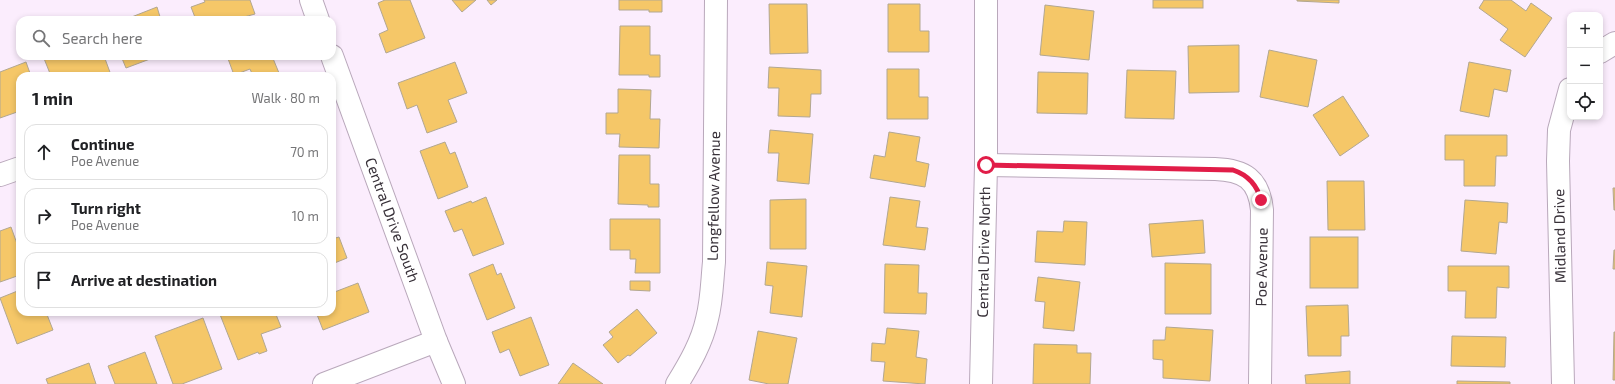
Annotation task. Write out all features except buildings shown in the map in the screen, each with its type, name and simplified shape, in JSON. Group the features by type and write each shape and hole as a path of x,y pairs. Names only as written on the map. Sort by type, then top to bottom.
{"street":[{"path":"311,0 317,16"},
{"name":"Longfellow Avenue","path":"677,384 689,365 699,343 707,319 712,292 714,262 716,0"},
{"name":"Central Drive North","path":"981,384 986,165 986,0"},
{"path":"1603,50 1615,43"},
{"name":"Central Drive South","path":"333,60 436,341 454,384"},
{"name":"Midland Drive","path":"1563,384 1558,161 1559,130 1567,100"},
{"name":"Poe Avenue","path":"986,165 1215,169 1233,170 1248,178 1253,182 1259,193 1262,210 1260,384"},
{"path":"0,175 16,169"},
{"path":"324,384 436,341"}],"route":[{"path":"986,165 1233,170 1243,174 1253,182 1257,187 1261,200"}]}
